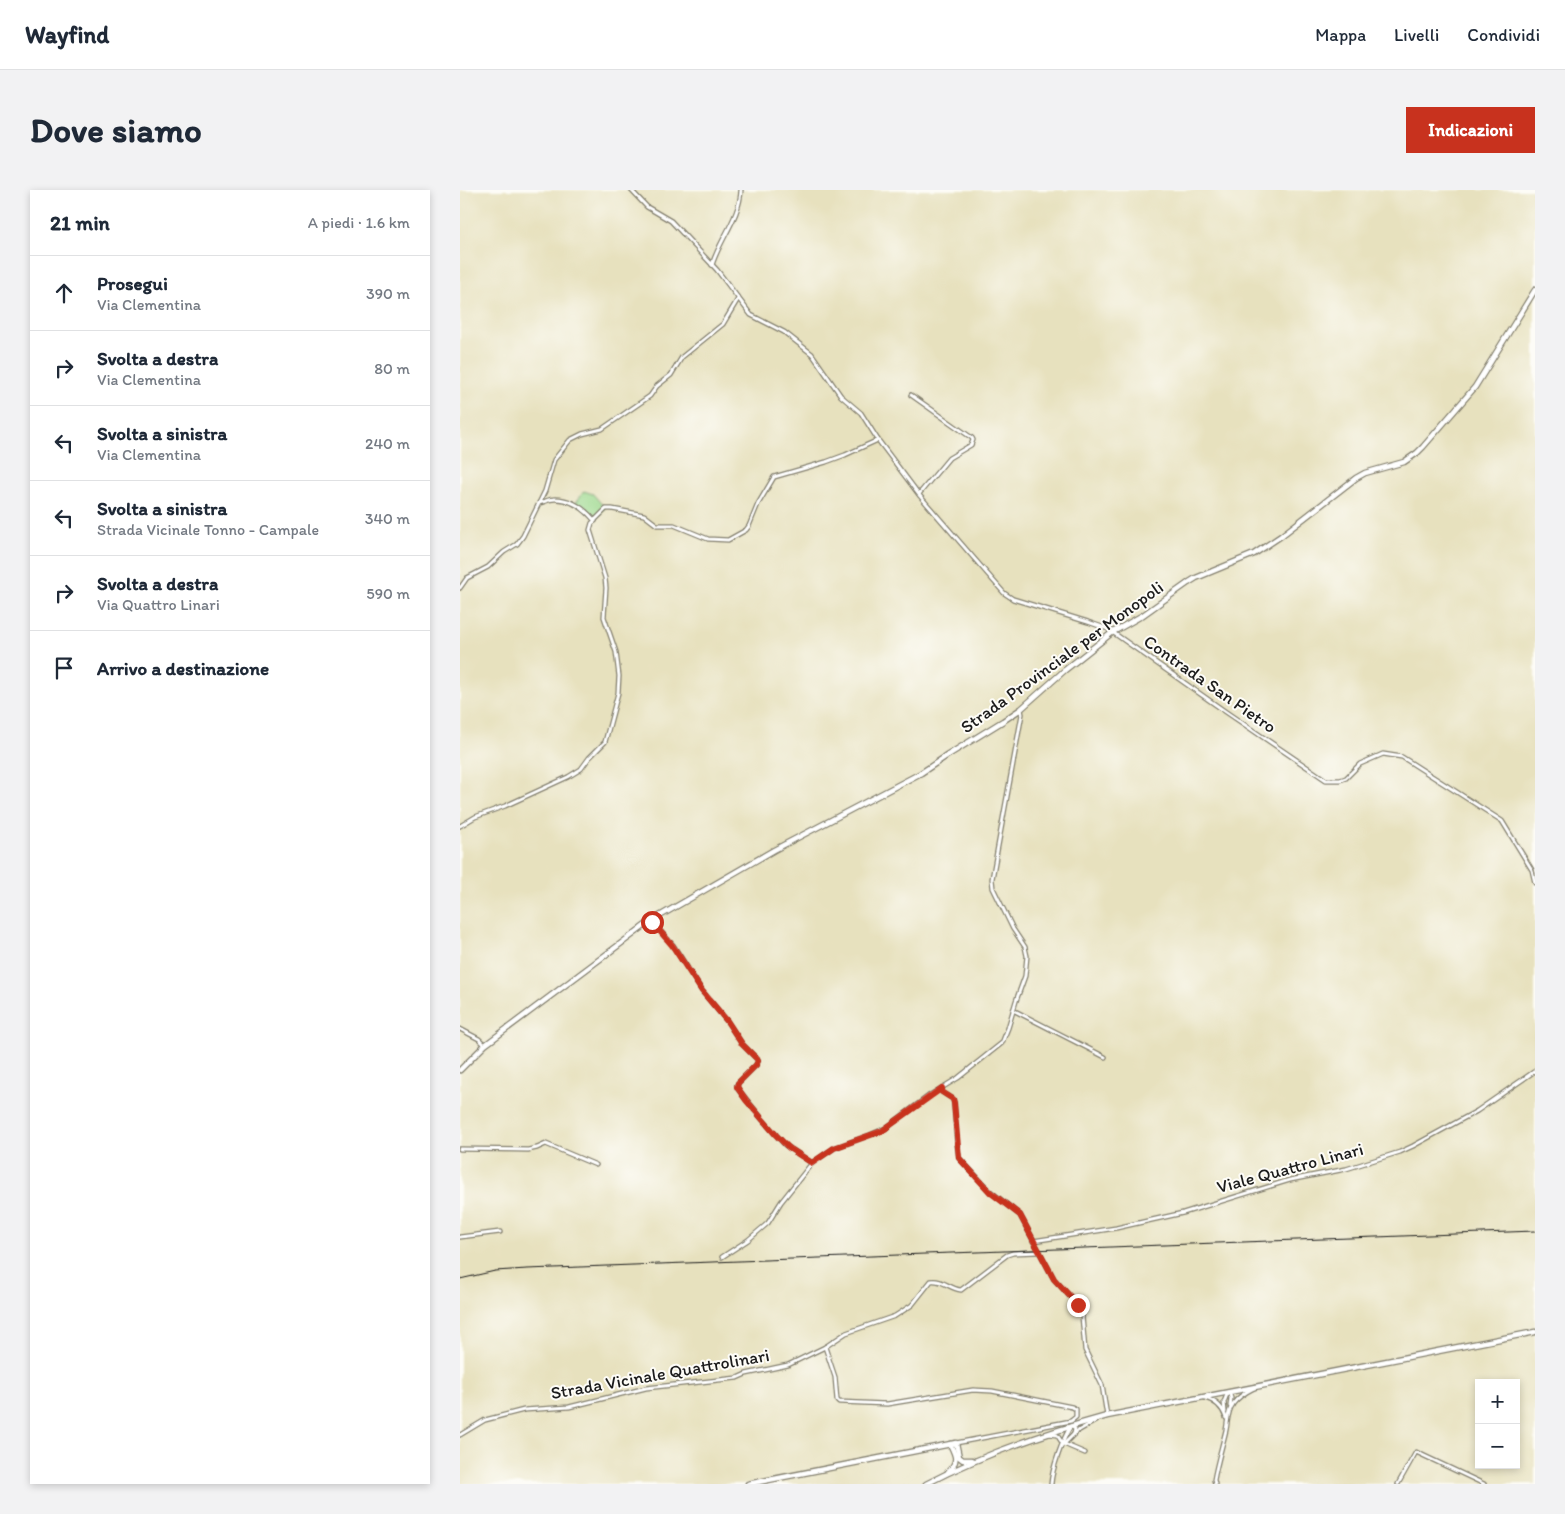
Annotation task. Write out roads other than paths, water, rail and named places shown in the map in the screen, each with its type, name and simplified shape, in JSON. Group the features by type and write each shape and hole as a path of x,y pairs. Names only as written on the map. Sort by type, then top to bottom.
{"street":[{"name":"Contrada San Pietro","path":"631,190 648,207 671,221 712,265 754,317 784,332 812,354 841,396 861,413 878,440 919,494 1004,593 1013,599 1088,622 1113,632 1326,780 1346,778 1360,764 1383,754 1402,757 1502,821 1532,870 1535,883"},
{"path":"712,265 737,210 741,198 741,190"},
{"name":"Strada Provinciale per Monopoli","path":"460,1070 485,1045 652,922 774,850 921,773 1021,709 1065,670 1113,632 1143,615 1196,578 1236,563 1261,550 1364,473 1404,462 1417,453 1475,388 1535,290"},
{"path":"460,588 467,578 488,567 525,534 545,491 554,460 570,440 582,434 602,429 650,396 661,382 671,375 682,357 723,324 738,299"},
{"path":"911,395 973,440 971,445 949,458 919,494"},
{"path":"460,826 475,817 505,806 568,777 581,769 589,758 606,742 618,693 618,676 616,652 604,617 605,578 590,530 594,520 606,509 612,509 644,515 657,526 674,525 708,539 728,540 746,530 749,526 758,504 774,477 826,462 878,440"},
{"path":"539,504 552,499 560,500 584,509 594,520"},
{"path":"722,1257 748,1240 768,1223 780,1202 812,1163 834,1148 882,1131 958,1078 1000,1045 1008,1028 1026,973 1026,951 993,888 992,879 1022,714 1021,709"},
{"path":"652,922 672,945 702,991 727,1021 742,1044 757,1059 756,1065 738,1083 738,1089 789,1148 812,1163"},
{"path":"1013,1010 1105,1057"},
{"path":"460,1028 479,1039 485,1045"},
{"name":"Viale Quattro Linari","path":"1033,1241 1116,1228 1183,1213 1290,1180 1346,1169 1400,1152 1477,1112 1535,1071"},
{"path":"942,1088 942,1092 953,1099 954,1103 959,1158 990,1192 1020,1215 1054,1279 1080,1309 1085,1350 1102,1385 1107,1416"},
{"path":"460,1150 528,1150 548,1144 596,1165"},
{"path":"460,1237 500,1232"},
{"name":"Strada Vicinale Quattrolinari","path":"460,1435 485,1420 524,1410 569,1407 646,1388 737,1378 746,1374 788,1365 825,1347 846,1333 883,1321 904,1311 912,1305 931,1281 937,1280 957,1290 961,1290 1010,1253 1040,1252"},
{"path":"926,1484 975,1460 1071,1426 1107,1416 1535,1332"},
{"path":"748,1484 1071,1421 1076,1417 1076,1409 1072,1407 999,1392 973,1390 887,1404 839,1402 837,1400 835,1377 825,1347"},
{"path":"1226,1417 1233,1404 1243,1394 1260,1386"},
{"path":"1228,1391 1231,1398 1230,1409"},
{"path":"1215,1484 1214,1480 1226,1430 1224,1402 1228,1391"},
{"path":"1198,1397 1219,1405 1226,1417"},
{"path":"1063,1444 1074,1434 1100,1418"},
{"path":"1071,1426 1075,1429 1074,1434"},
{"path":"1051,1484 1064,1438 1071,1426"},
{"path":"1047,1434 1056,1435 1063,1444 1085,1453"},
{"path":"956,1443 961,1459 975,1460"},
{"path":"945,1474 953,1467 956,1457 950,1444"},
{"path":"1398,1484 1416,1452 1484,1484"},
{"path":"764,1484 772,1479"}],"railway":[{"path":"460,1279 495,1271 527,1269 1535,1231"}]}
